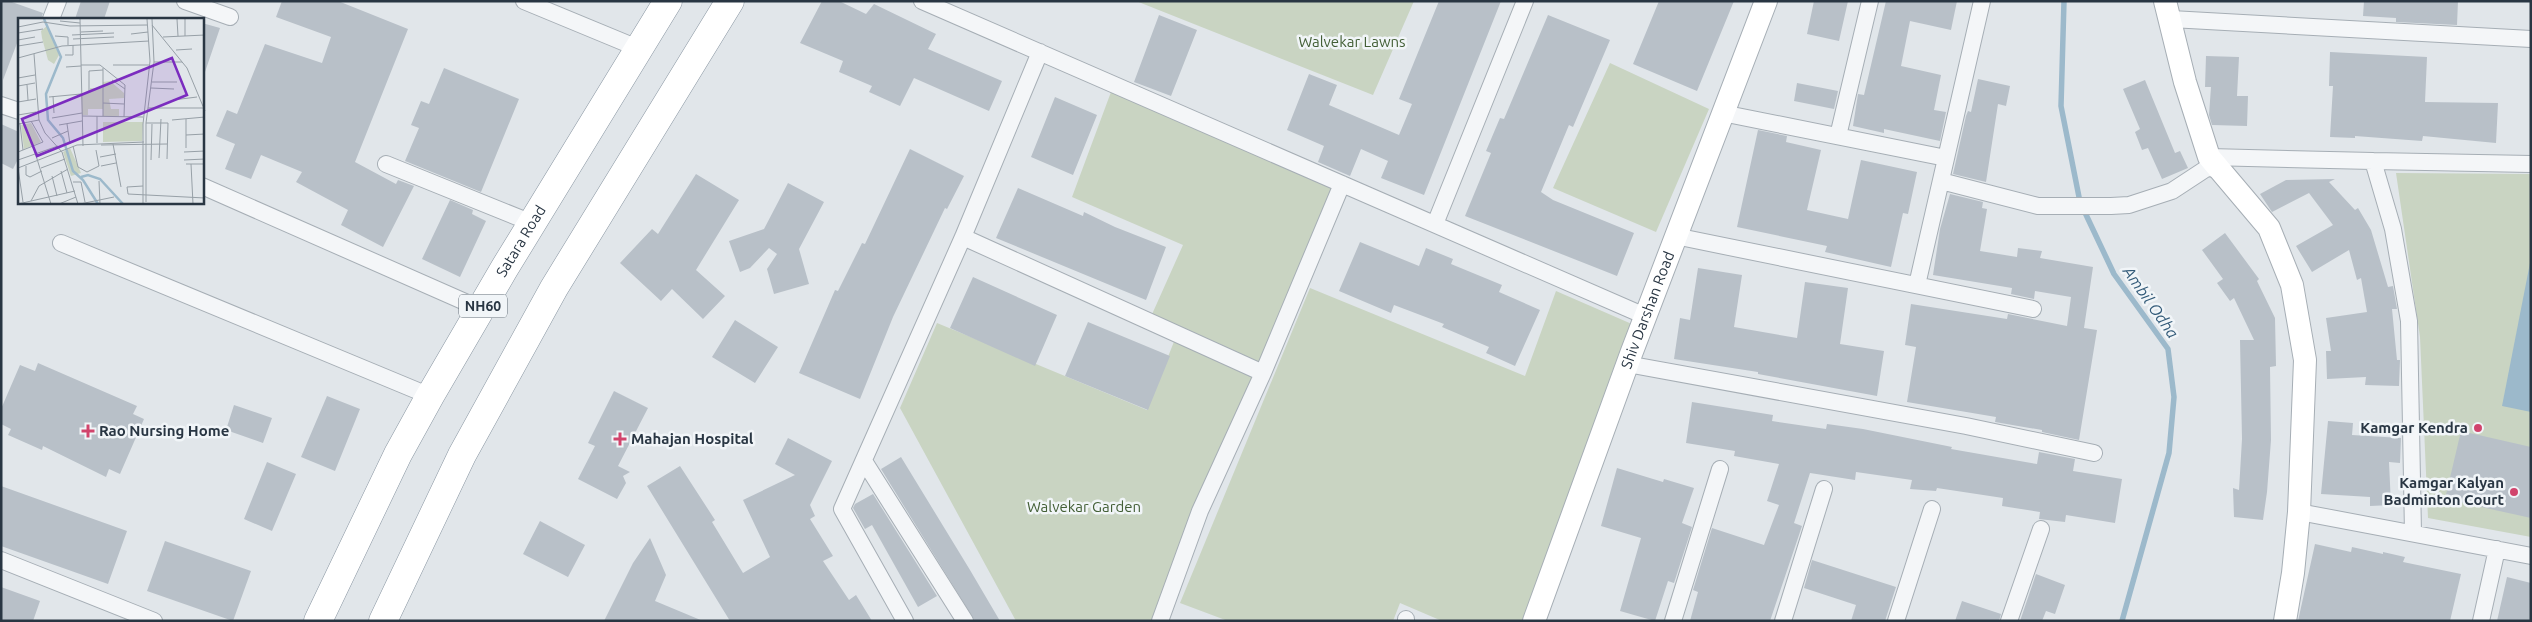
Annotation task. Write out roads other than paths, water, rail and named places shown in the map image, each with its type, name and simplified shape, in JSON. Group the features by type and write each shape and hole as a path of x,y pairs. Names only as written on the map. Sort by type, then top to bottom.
{"highway":[{"name":"Satara Road","path":"318,621 398,454 430,396 532,223 668,1"},
{"path":"383,621 462,455 554,288 730,1"}],"street":[{"path":"51,18 58,1"},
{"path":"185,1 230,17"},
{"path":"524,1 640,49"},
{"path":"922,1 1645,316"},
{"path":"1435,224 1525,1"},
{"name":"Shiv Darshan Road","path":"1534,621 1627,364 1766,1"},
{"path":"1838,136 1870,1"},
{"path":"1917,286 1982,1"},
{"path":"2285,621 2293,573 2299,512 2305,360 2292,284 2269,228 2214,163 2185,82 2168,10 2531,39"},
{"path":"906,621 842,509 962,237 1040,52"},
{"path":"1722,113 1946,158"},
{"path":"1941,181 2038,206 2111,206 2128,205 2172,191 2214,163 2373,161 2531,164"},
{"path":"2373,161 2393,229 2409,321 2413,533"},
{"path":"386,164 532,223"},
{"path":"1160,621 1200,511 1263,373 1342,184"},
{"path":"204,187 481,309"},
{"path":"1676,236 2033,309"},
{"path":"962,237 1263,373"},
{"path":"62,243 430,396"},
{"path":"1627,364 1966,426 2094,453"},
{"path":"864,460 966,621"},
{"path":"1673,621 1720,469"},
{"path":"1783,621 1824,489"},
{"path":"1896,621 1932,508"},
{"path":"2299,512 2531,556"},
{"path":"2009,621 2041,529"},
{"path":"2481,621 2497,549"},
{"path":"1,560 154,621"}],"water":[{"path":"2531,263 2531,412 2502,406"}],"waterway":[{"name":"Ambil Odha","path":"2064,1 2061,106 2080,202 2114,274 2168,349 2174,397 2169,453 2122,621"}],"place":[{"name":"Kamgar Kendra","path":"2478,428"},
{"name":"Rao Nursing Home","path":"88,431"},
{"name":"Mahajan Hospital","path":"620,439"},
{"name":"Kamgar Kalyan Badminton Court","path":"2514,492"}],"park label":[{"name":"Walvekar Lawns","path":"1352,42"},
{"name":"Walvekar Garden","path":"1084,507"}]}
